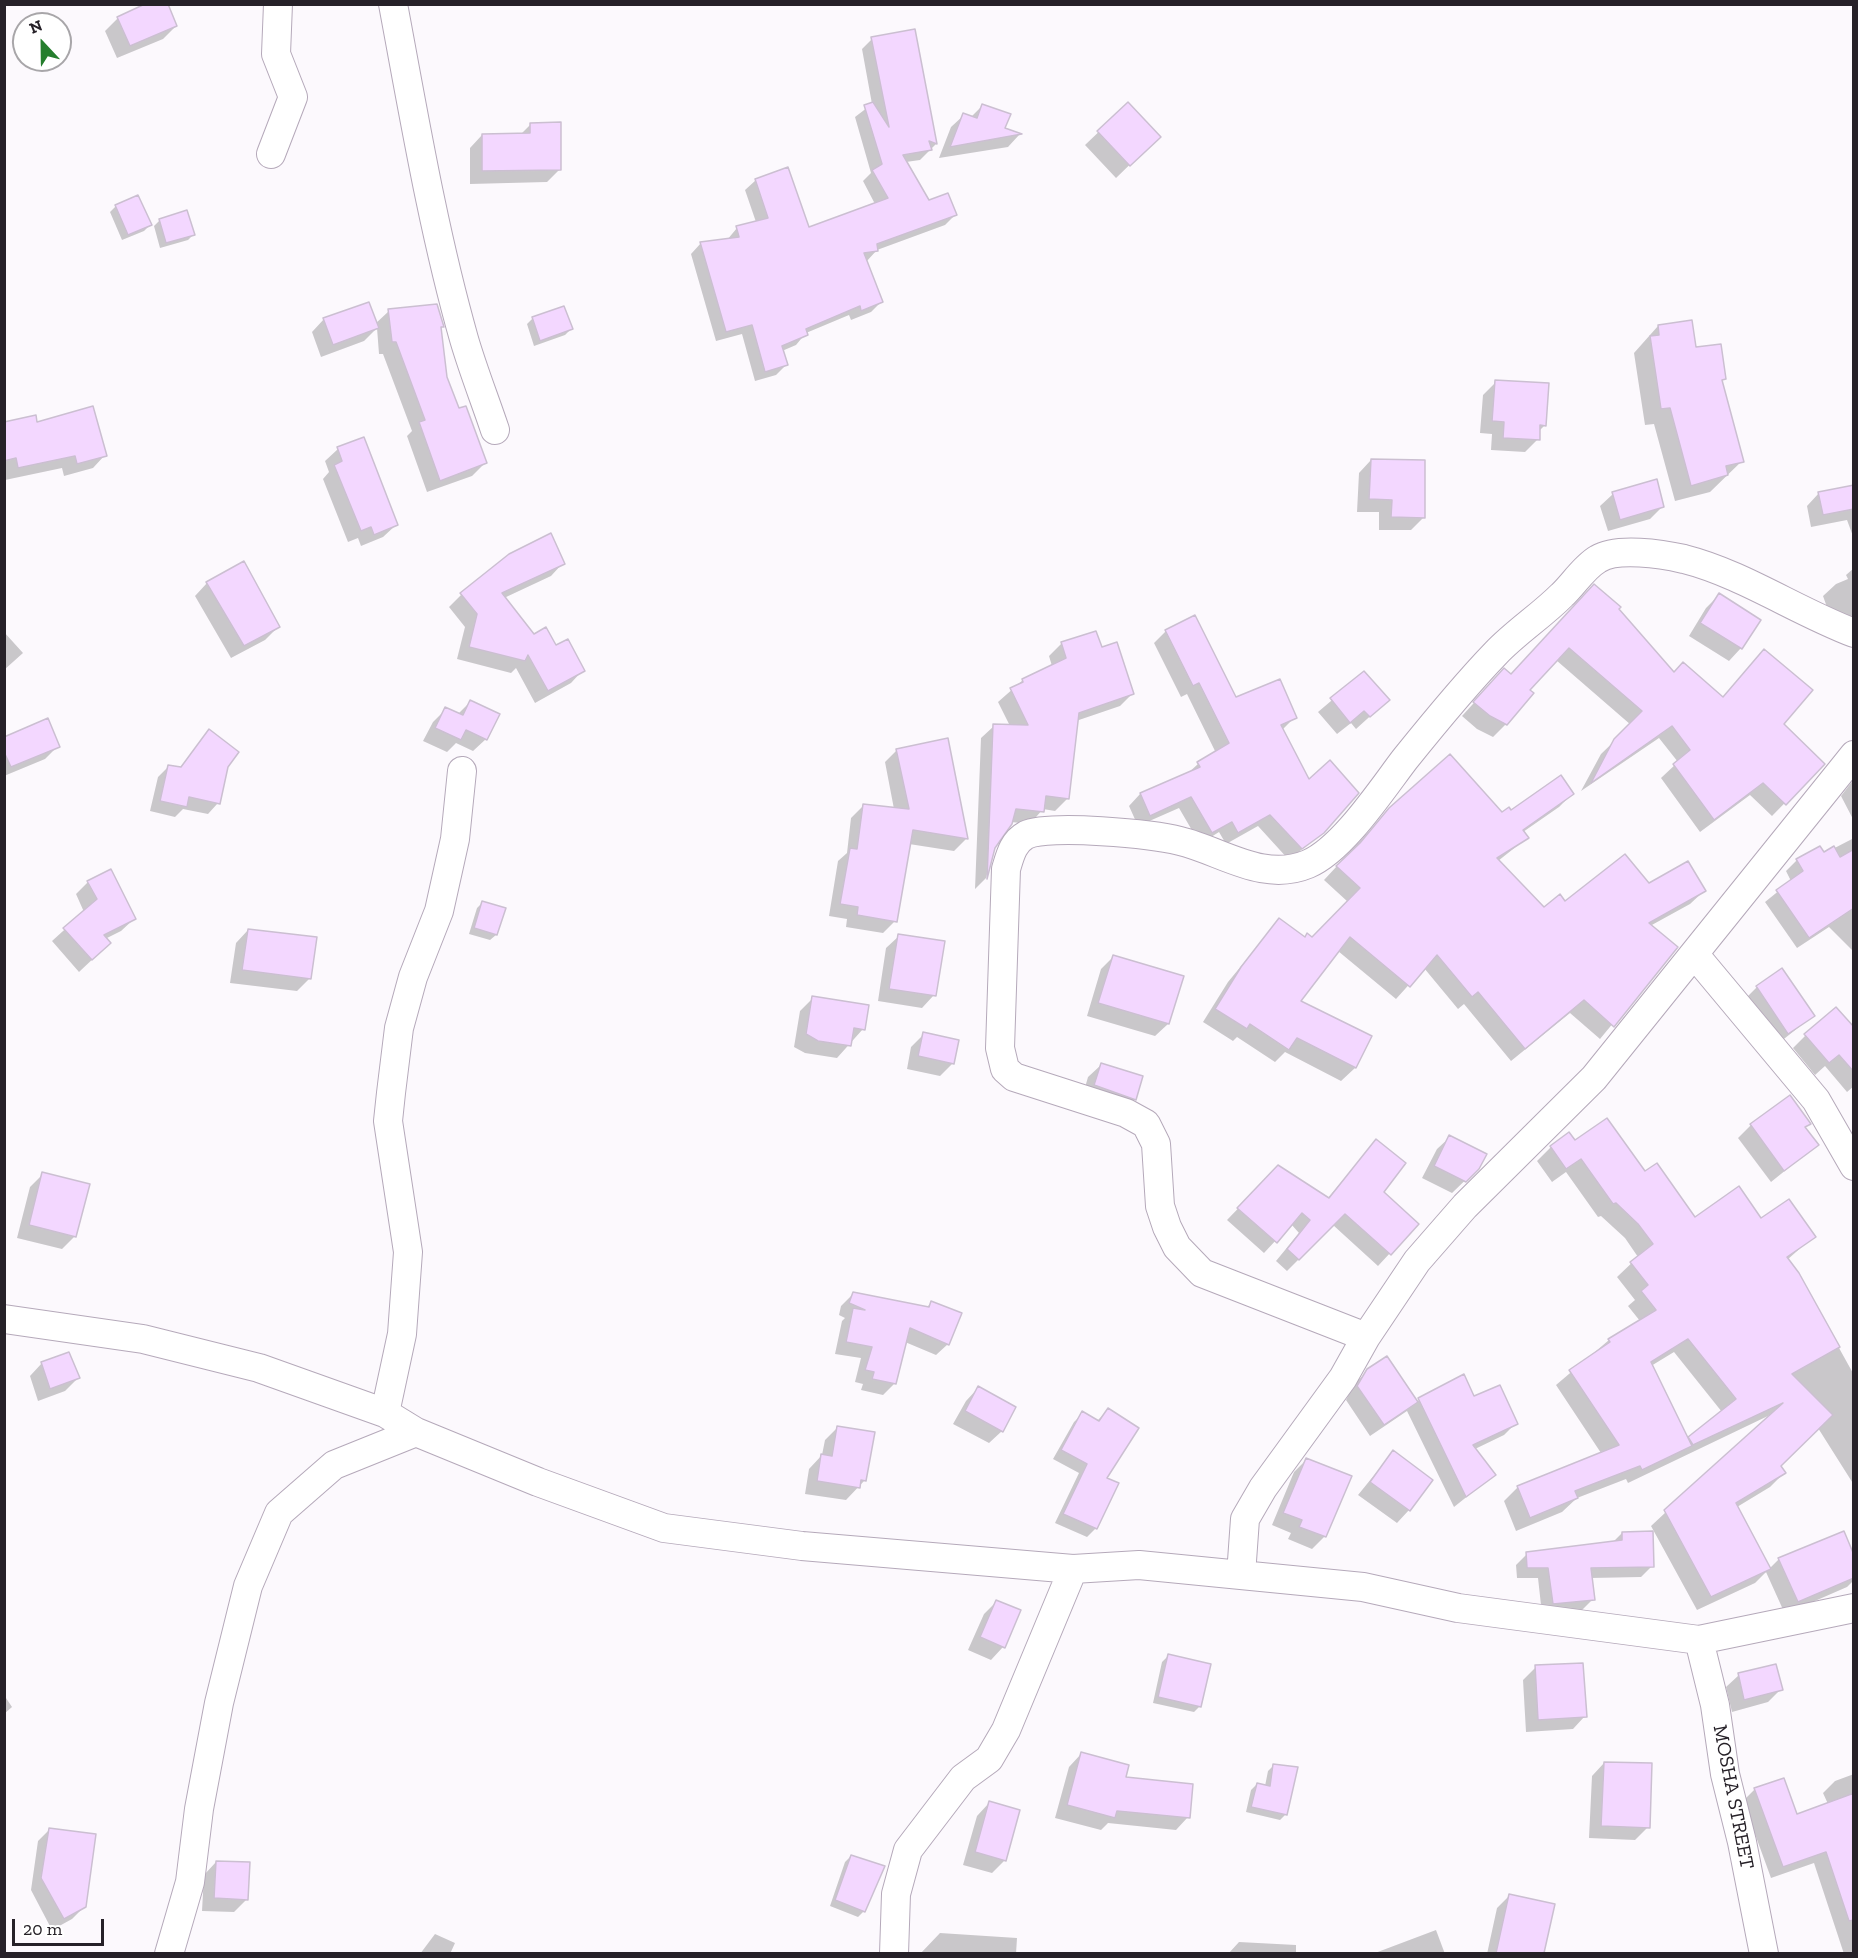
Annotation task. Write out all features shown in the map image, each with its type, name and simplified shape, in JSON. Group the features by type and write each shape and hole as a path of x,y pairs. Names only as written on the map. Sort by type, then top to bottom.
{"street":[{"path":"271,154 293,97 276,54 278,4"},
{"path":"393,4 416,128 452,294 465,342 495,430"},
{"path":"1366,1337 1202,1273 1178,1248 1167,1227 1160,1206 1156,1144 1146,1124 1126,1113 1014,1077 1005,1069 1000,1048 1006,869 1014,846 1024,836 1036,831 1087,831 1178,840 1217,852 1246,865 1275,870 1308,864 1340,840 1426,732 1497,652 1561,596 1598,559 1627,552 1683,559 1727,574 1813,618 1854,633"},
{"path":"1241,1575 1245,1519 1263,1488 1343,1378 1366,1337 1417,1262 1465,1206 1594,1078 1854,755"},
{"path":"385,1413 402,1334 408,1252 388,1121 392,1082 399,1028 413,977 439,911 453,848 462,771"},
{"path":"1695,955 1816,1100 1854,1166"},
{"path":"4,1319 166,1344 259,1368 385,1413 416,1432 538,1482 664,1528 802,1546 1073,1569 1139,1565 1363,1587 1458,1608 1699,1640 1854,1608"},
{"path":"169,1953 190,1882 199,1809 214,1727 245,1596 279,1513 334,1465 416,1432"},
{"path":"894,1953 897,1894 908,1850 963,1778 989,1759 1006,1730 1073,1569"},
{"name":"MOSHA STREET","path":"1699,1640 1715,1705 1725,1774 1742,1842 1764,1953"}],"building":[{"path":"145,4 168,4 177,26 130,46 117,17"},
{"path":"915,29 937,144 929,141 932,150 903,155 929,200 948,193 957,215 877,244 878,251 864,253 883,302 861,311 860,306 806,329 808,335 782,346 788,365 765,372 752,325 726,332 700,242 739,237 736,226 768,218 755,179 788,167 809,227 888,198 872,170 882,164 864,105 873,102 889,127 871,37"},
{"path":"1128,102 1161,137 1130,166 1097,131"},
{"path":"982,104 1011,114 1005,128 1022,134 950,147 963,113 977,118"},
{"path":"561,122 561,170 482,171 482,134 530,133 530,123"},
{"path":"138,195 152,225 128,235 115,205"},
{"path":"187,210 195,235 166,243 159,219"},
{"path":"369,302 379,328 333,345 323,318"},
{"path":"437,304 444,327 441,327 447,377 459,408 466,406 487,463 440,481 419,422 425,420 396,342 392,342 388,309"},
{"path":"564,306 573,329 540,341 532,317"},
{"path":"1692,320 1696,347 1721,344 1726,379 1722,380 1744,462 1726,466 1728,475 1691,486 1670,408 1661,409 1650,336 1659,335 1658,325"},
{"path":"1495,380 1549,383 1546,426 1540,425 1540,440 1503,438 1504,422 1492,421"},
{"path":"93,406 107,456 77,464 75,456 18,468 16,458 4,461 4,422 36,415 37,422"},
{"path":"364,437 398,525 374,535 371,527 361,531 334,465 342,461 337,447"},
{"path":"1371,459 1425,460 1425,518 1391,517 1392,500 1369,499"},
{"path":"1657,479 1664,507 1620,520 1612,492"},
{"path":"1854,485 1854,509 1823,515 1818,492"},
{"path":"551,533 565,564 502,593 534,634 546,627 556,645 568,639 585,671 548,691 528,655 525,661 469,647 477,614 460,593 509,554"},
{"path":"244,561 280,627 244,646 206,582"},
{"path":"1594,584 1621,607 1619,609 1674,672 1683,662 1723,697 1764,649 1813,690 1784,724 1825,764 1786,805 1763,783 1714,820 1673,764 1690,750 1672,726 1591,783 1614,739 1642,711 1569,648 1530,690 1534,693 1507,725 1490,716 1473,702 1504,668 1511,674"},
{"path":"1719,593 1761,620 1742,649 1700,623"},
{"path":"1195,615 1236,697 1280,679 1297,718 1281,725 1309,779 1330,760 1359,793 1324,833 1302,849 1270,815 1238,833 1232,822 1212,833 1191,797 1150,816 1140,793 1200,767 1197,762 1229,743 1199,683 1193,686 1165,630"},
{"path":"1096,631 1102,647 1117,642 1134,694 1079,713 1069,799 1046,796 1044,812 1016,809 1012,824 995,848 987,879 993,724 1028,725 1010,688 1023,682 1022,679 1066,658 1061,642"},
{"path":"1364,671 1390,700 1370,717 1364,711 1350,723 1330,698"},
{"path":"470,700 500,714 487,740 466,730 461,740 435,728 445,707 463,715"},
{"path":"48,718 60,747 11,767 4,752 4,737"},
{"path":"209,729 239,752 228,767 220,804 189,797 187,807 160,801 168,765 181,767"},
{"path":"948,738 968,839 913,830 897,922 857,915 858,907 840,904 850,848 857,849 863,804 909,809 896,749"},
{"path":"1450,754 1502,812 1509,807 1511,810 1561,775 1574,794 1523,830 1529,838 1497,858 1544,907 1560,894 1565,901 1625,854 1649,883 1688,861 1706,891 1649,923 1678,947 1614,1027 1584,1000 1525,1049 1478,992 1472,997 1437,955 1410,987 1350,937 1301,1001 1372,1036 1356,1068 1297,1038 1289,1050 1250,1024 1247,1029 1215,1009 1241,967 1279,918 1305,937 1307,933 1312,937 1360,888 1336,866 1360,843 1389,808"},
{"path":"1820,846 1824,852 1834,846 1840,857 1854,849 1854,908 1809,938 1776,890 1803,871 1796,859"},
{"path":"111,869 136,919 104,935 111,943 92,960 63,928 97,899 87,881"},
{"path":"482,901 506,908 497,935 474,928"},
{"path":"248,929 317,937 311,979 242,970"},
{"path":"898,934 945,941 936,996 889,989"},
{"path":"1113,955 1184,976 1169,1024 1098,1003"},
{"path":"1782,968 1815,1016 1788,1034 1756,986"},
{"path":"812,996 869,1005 865,1030 854,1028 851,1046 818,1041 806,1034"},
{"path":"1836,1007 1854,1027 1854,1072 1839,1055 1829,1063 1804,1034"},
{"path":"923,1032 959,1040 954,1064 918,1056"},
{"path":"1101,1063 1143,1076 1136,1100 1094,1085"},
{"path":"1790,1095 1811,1124 1805,1127 1819,1145 1784,1171 1750,1124"},
{"path":"1607,1118 1645,1171 1657,1163 1695,1217 1739,1186 1761,1218 1789,1199 1816,1237 1787,1257 1799,1273 1840,1347 1792,1374 1833,1415 1781,1466 1786,1473 1736,1503 1771,1569 1711,1597 1664,1510 1783,1403 1693,1445 1688,1437 1736,1399 1688,1339 1651,1362 1692,1446 1642,1470 1640,1466 1575,1491 1578,1498 1530,1518 1517,1486 1619,1445 1569,1370 1610,1342 1608,1339 1656,1310 1641,1291 1648,1285 1630,1262 1653,1244 1638,1224 1616,1203 1613,1204 1581,1159 1566,1169 1550,1146 1569,1132 1575,1140"},
{"path":"1449,1135 1487,1154 1479,1169 1466,1182 1434,1166"},
{"path":"1376,1139 1406,1163 1384,1192 1419,1224 1391,1255 1345,1214 1299,1260 1287,1249 1310,1220 1302,1213 1277,1243 1237,1208 1278,1165 1329,1198"},
{"path":"42,1172 90,1184 76,1237 29,1225"},
{"path":"853,1292 929,1307 931,1301 962,1313 949,1345 910,1328 896,1384 872,1379 874,1372 865,1370 872,1347 846,1342 853,1308 865,1310 849,1303"},
{"path":"69,1352 80,1378 50,1389 41,1362"},
{"path":"1387,1356 1418,1402 1384,1425 1357,1386 1367,1369"},
{"path":"1464,1374 1474,1396 1500,1385 1518,1424 1473,1445 1496,1475 1466,1497 1418,1398"},
{"path":"978,1386 1016,1407 1003,1432 965,1411"},
{"path":"1108,1408 1139,1428 1107,1478 1119,1483 1097,1529 1063,1514 1087,1464 1061,1450 1082,1411 1099,1421"},
{"path":"837,1426 875,1432 866,1481 861,1480 860,1488 817,1481 821,1454 832,1456"},
{"path":"1393,1450 1433,1480 1410,1511 1370,1482"},
{"path":"1306,1458 1352,1476 1326,1537 1299,1527 1302,1520 1283,1513"},
{"path":"1653,1531 1654,1567 1591,1568 1595,1600 1553,1604 1548,1568 1527,1568 1526,1552 1622,1540 1622,1532"},
{"path":"1844,1531 1854,1555 1854,1578 1798,1602 1778,1558"},
{"path":"996,1600 1021,1610 1005,1648 980,1637"},
{"path":"1168,1654 1211,1664 1201,1707 1158,1697"},
{"path":"1583,1663 1587,1717 1538,1720 1535,1665"},
{"path":"1776,1664 1783,1690 1744,1700 1738,1673"},
{"path":"1081,1752 1129,1765 1126,1777 1193,1784 1190,1818 1117,1811 1115,1818 1067,1805"},
{"path":"1604,1762 1652,1763 1650,1828 1601,1826"},
{"path":"1273,1764 1298,1767 1287,1815 1251,1807 1257,1783 1270,1786"},
{"path":"1784,1778 1797,1814 1854,1793 1854,1920 1849,1921 1826,1852 1783,1867 1754,1788"},
{"path":"989,1801 1020,1810 1006,1861 975,1852"},
{"path":"49,1828 96,1834 86,1907 64,1919 41,1878"},
{"path":"851,1855 885,1866 865,1912 835,1900"},
{"path":"216,1861 250,1862 248,1900 214,1898"},
{"path":"1509,1894 1555,1904 1544,1953 1496,1953"}]}
